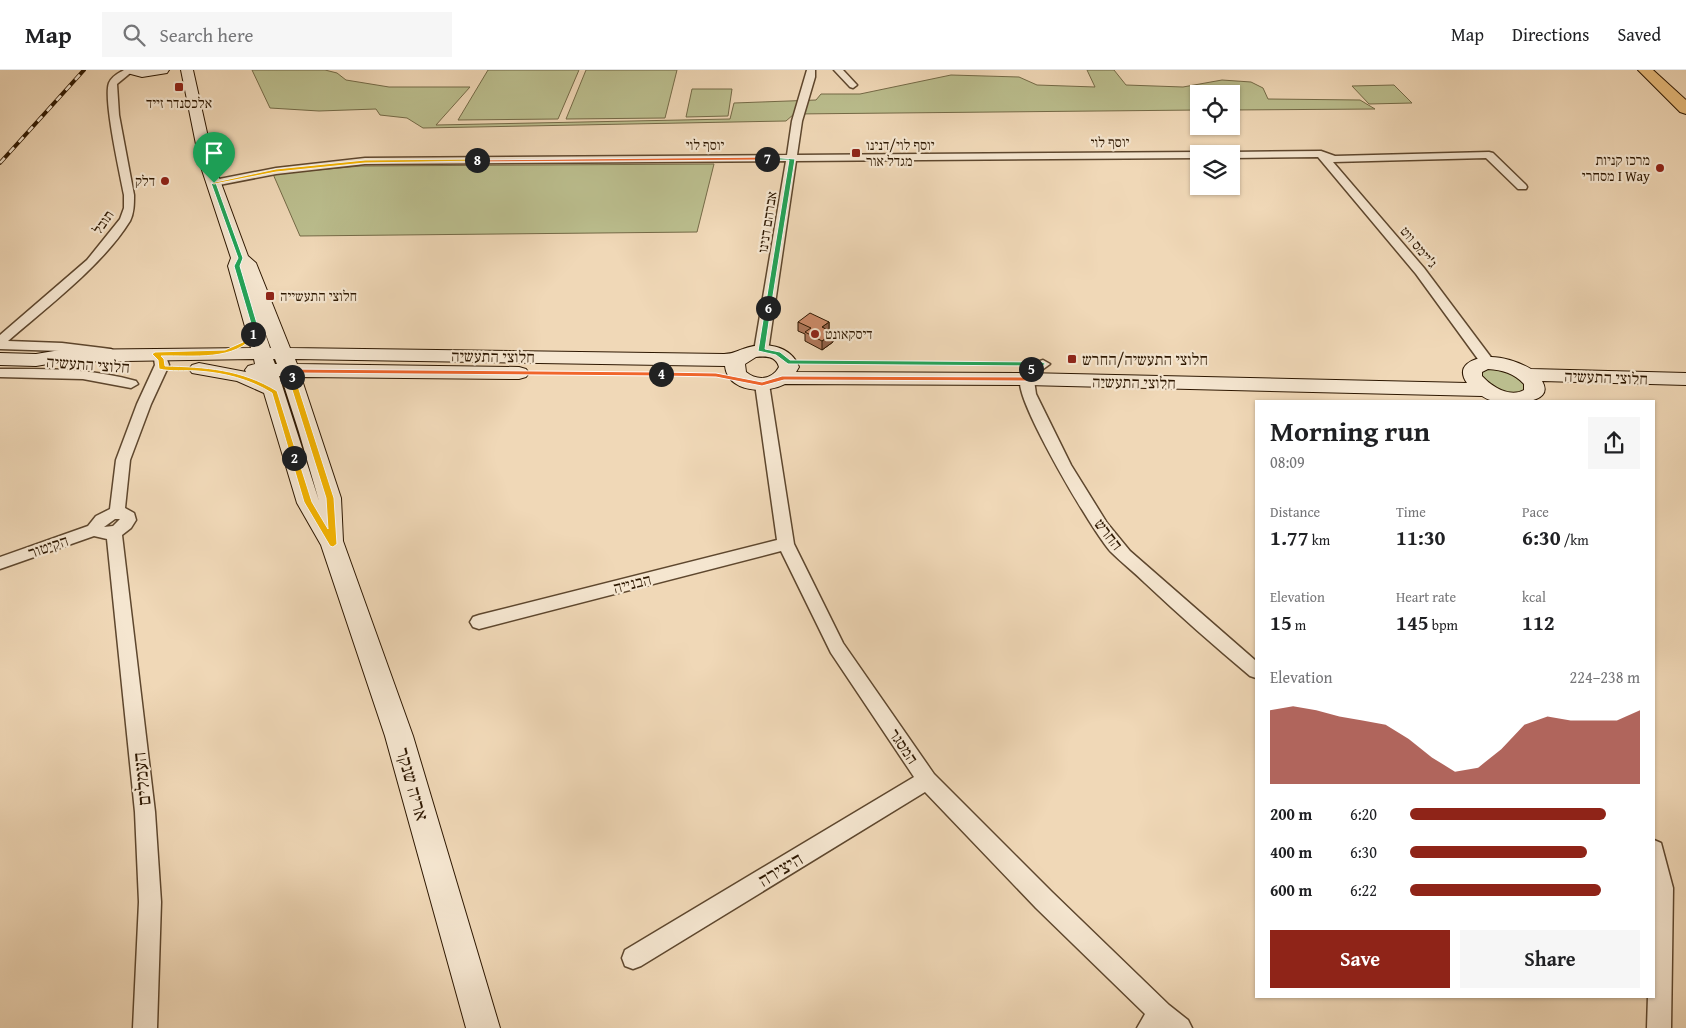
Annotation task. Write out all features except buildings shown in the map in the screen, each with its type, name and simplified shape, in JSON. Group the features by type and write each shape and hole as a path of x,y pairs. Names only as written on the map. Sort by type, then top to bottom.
{"highway":[{"path":"1645,70 1686,108"}],"street":[{"path":"134,71 163,70"},
{"name":"אריה שנקר","path":"187,70 207,164 240,258 247,264 264,327 276,362 330,498 333,544"},
{"name":"אברהם דנינו","path":"762,351 792,159 796,121 801,104 811,84 811,70"},
{"path":"838,70 853,85"},
{"name":"תובל","path":"0,344 91,262 125,220 130,208 129,194 114,115 113,84 118,77 134,71"},
{"path":"1240,155 1321,154 1334,159 1489,155 1522,187"},
{"name":"ג'יימס ווט","path":"1321,154 1420,271 1480,368"},
{"name":"יוסף לוי","path":"214,183 276,171 365,161 1190,155"},
{"path":"217,354 232,350 246,343 264,327 292,343 319,353"},
{"path":"0,344 62,347 121,355"},
{"name":"חלוצי התעשיה","path":"0,359 36,360 60,356 121,355 199,369 276,362 319,353 700,360 739,359 753,352 762,351 778,353 785,370"},
{"name":"חלוצי התעשיה","path":"36,360 53,364 100,366 217,354 276,362 706,375 762,384 775,382 785,370 1042,364 1512,367 1525,391"},
{"path":"739,359 734,369 740,379"},
{"name":"העמלים","path":"145,1028 150,902 145,812 109,525 123,460 158,361"},
{"name":"אריה שנקר","path":"276,362 275,392 308,502 333,544 399,736 483,1028"},
{"path":"1026,379 1030,370 1042,364"},
{"path":"100,366 120,375 131,384 144,404"},
{"path":"1480,368 1476,383 1485,390"},
{"path":"199,369 243,376 275,392"},
{"name":"חלוצי התעשיה","path":"785,370 1026,379 1485,390 1505,397 1525,391 1686,380"},
{"path":"0,373 90,375 131,384"},
{"name":"החרש","path":"1026,379 1030,394 1051,441 1074,484 1113,543 1180,607 1255,670"},
{"name":"המסגר","path":"762,384 786,544 837,648 927,780 1044,900 1155,1020 1180,1028"},
{"name":"חלוצי התעשיה","path":"1525,391 1686,394"},
{"name":"הקיטור","path":"0,563 109,525"},
{"name":"הבנייה","path":"478,622 786,544"},
{"name":"היצירה","path":"633,958 927,780"},
{"path":"1655,859 1658,886 1659,1028"}],"green space":[{"path":"252,70 325,70 337,73 346,80 389,87 470,87 436,125 730,119 734,103 816,100 821,94 860,94 951,75 1019,77 1037,85 1095,87 1087,70 1114,70 1126,85 1190,86 1190,110 794,114 786,121 423,128 407,118 380,115 376,109 319,111 270,108"},
{"path":"488,70 579,70 558,119 458,120"},
{"path":"586,70 677,70 665,118 566,119"},
{"path":"1222,80 1251,82 1263,88 1268,99 1360,100 1375,109 1240,110 1240,85 1194,85"},
{"path":"1394,85 1412,103 1369,104 1352,86"},
{"path":"692,89 732,89 728,116 686,117"},
{"path":"714,164 697,232 300,236 273,174 361,166"},
{"path":"1491,366 1525,378 1524,393 1503,393 1482,382 1481,370"}],"railway":[{"path":"0,163 84,70"}],"place":[{"name":"אלכסנדר זייד","path":"179,87"},
{"name":"יוסף לוי/דנינו מגדל אור","path":"856,153"},
{"name":"מרכז קניות מסחרי I Way","path":"1660,168"},
{"name":"דלק","path":"165,181"},
{"name":"חלוצי התעשייה","path":"270,296"},
{"name":"דיסקאונט","path":"815,334"},
{"name":"חלוצי התעשיה/החרש","path":"1072,359"}],"route":[{"path":"792,159 762,351 778,353 788,362 1042,364 1030,370 1026,379 782,378 766,384 756,384 716,375 289,371 330,498 333,544 308,502 275,392 256,381 229,373 199,369 161,368 161,359 155,354 217,354 226,352 246,343 254,331 255,327 237,266 240,258 214,183 276,171 365,161 792,159"}]}
